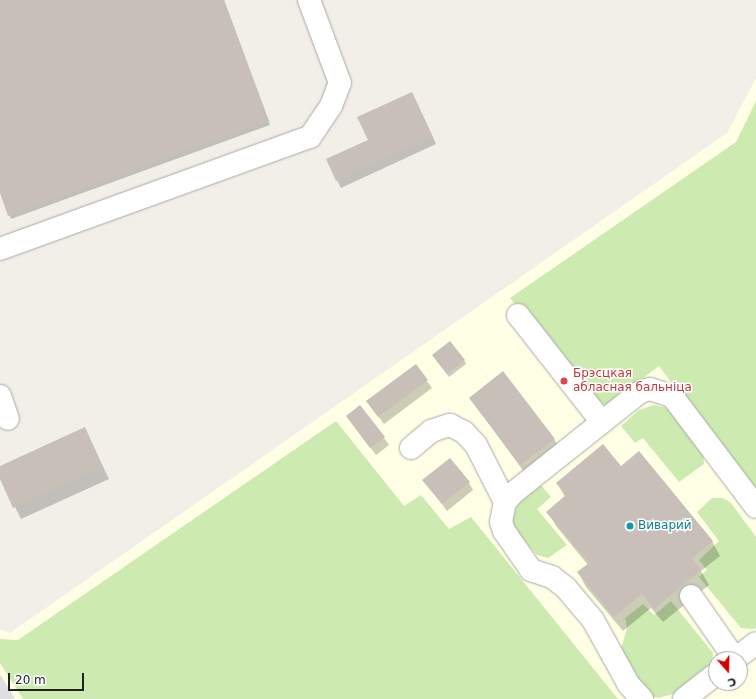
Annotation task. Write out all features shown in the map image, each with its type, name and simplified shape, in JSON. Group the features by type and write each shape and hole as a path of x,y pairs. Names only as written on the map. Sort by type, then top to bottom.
{"lane":[{"path":"0,249 310,138 330,106 340,83 309,0"},
{"path":"518,315 602,422"},
{"path":"642,699 629,685 589,615 566,588 552,577 531,570 504,531 501,522 505,502 513,493 640,392 650,389 672,396 756,507"},
{"path":"0,396 8,419"},
{"path":"411,448 431,431 450,425 464,432 476,445 505,502"},
{"path":"691,596 729,651"},
{"path":"746,651 756,643"},
{"path":"684,699 708,680"}],"shaded area":[{"name":"Брэсцкая абласная бальніца","path":"756,78 756,699 15,699 0,674 0,629 10,633 727,133"},
{"path":"0,674 15,699 0,699"}],"green space":[{"path":"756,101 756,496 659,366 607,405 589,399 510,298 736,142"},
{"path":"654,405 668,408 703,453 704,464 679,482 643,438 635,443 621,426 639,410"},
{"path":"336,421 404,506 421,495 449,529 471,517 618,699 23,699 0,663 0,639 18,640"},
{"path":"541,485 551,497 537,509 567,545 548,558 537,555 510,525 518,504"},
{"path":"712,498 723,498 731,503 756,537 756,628 754,629 741,628 699,577 707,570 699,560 719,541 697,512"},
{"path":"671,601 711,651 708,651 708,666 673,694 658,698 645,695 621,649 627,628 625,618 643,604 654,615"}],"building":[{"path":"0,0 224,0 269,121 8,216 0,193"},
{"path":"412,92 433,137 336,181 326,159 368,140 357,117"},
{"path":"450,341 465,360 447,374 432,355"},
{"path":"416,364 428,380 378,417 366,401"},
{"path":"503,371 555,439 520,465 469,398"},
{"path":"360,405 385,437 370,448 346,416"},
{"path":"85,427 103,467 13,508 0,479 0,466"},
{"name":"Виварий","path":"603,444 621,466 639,451 713,541 692,558 701,570 654,609 642,594 614,617 577,572 589,563 546,512 566,495 556,483"},
{"path":"450,458 470,482 442,504 422,480"}],"place":[{"name":"Брэсцкая абласная бальніца","path":"564,381"},
{"name":"Виварий","path":"630,526"}]}
